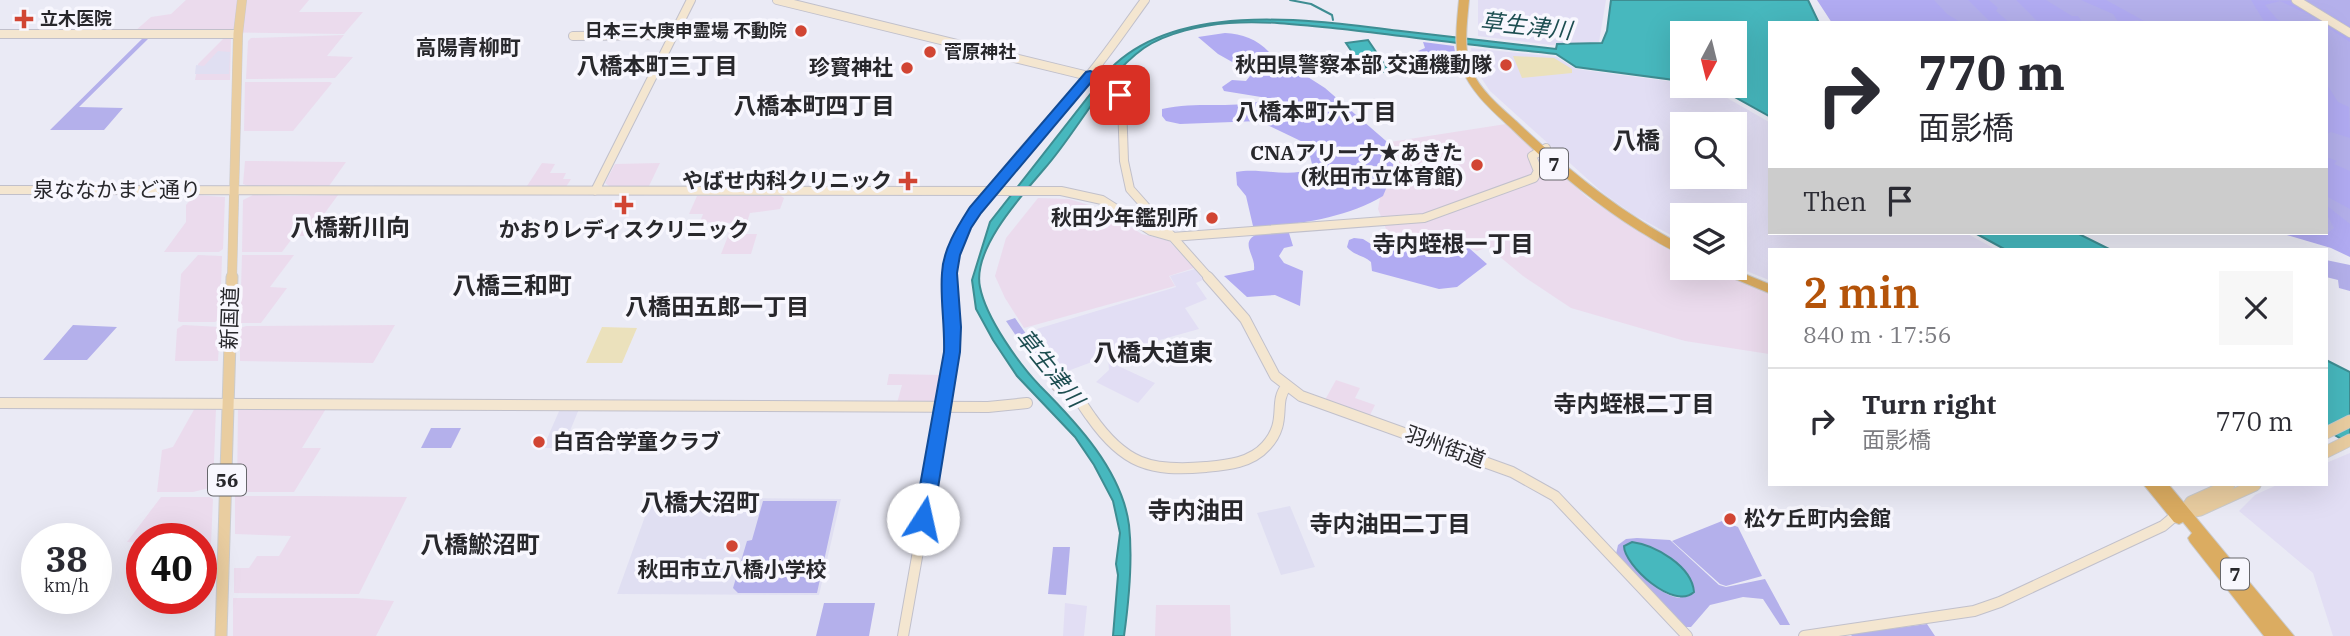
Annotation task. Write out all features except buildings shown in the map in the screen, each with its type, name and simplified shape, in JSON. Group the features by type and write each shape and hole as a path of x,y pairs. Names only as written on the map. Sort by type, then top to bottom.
{"highway":[{"name":"7","path":"1464,0 1464,67 1475,85 1603,203 1670,243"},
{"name":"7","path":"1464,41 1470,0"},
{"name":"7","path":"1543,149 1609,201 1670,238"},
{"path":"1747,275 1768,284"},
{"path":"1747,280 1768,289"},
{"name":"7","path":"2152,486 2180,514 2286,636"},
{"name":"7","path":"2162,486 2273,636"}],"main road":[{"name":"新国道","path":"221,636 238,34 242,0"},
{"path":"2328,432 2350,421"},
{"path":"2331,449 2350,440"},
{"path":"2180,514 2191,502 2227,486"},
{"path":"2180,514 2200,510 2253,486"}],"street":[{"path":"595,191 691,0"},
{"path":"777,0 1093,76"},
{"path":"903,636 944,406 953,338 949,286 952,259 964,228 1093,76 1144,0"},
{"path":"2296,0 2350,33"},
{"path":"0,34 238,34"},
{"path":"573,36 672,35"},
{"name":"羽州街道","path":"1093,76 1118,89 1123,107 1122,159 1126,181 1134,196 1245,319 1269,368 1286,387 1301,396 1512,472 1541,486 1580,521 1686,636"},
{"path":"1172,237 1424,218 1534,178 1538,171 1532,156 1543,149"},
{"name":"泉ななかまど通り","path":"0,190 1072,192 1093,197 1113,206 1151,231 1172,237"},
{"path":"1056,386 1063,385 1075,392 1107,437 1130,459 1139,465 1160,470 1235,464 1264,449 1281,420 1279,398 1286,387"},
{"path":"0,403 988,407 1027,403"},
{"path":"1804,636 1974,611 2011,597 2164,526 2180,514"}],"shaded area":[{"path":"186,0 309,0 299,12 363,12 344,34 135,31 151,17 171,14"},
{"path":"1478,0 1606,0 1599,42 1551,45 1478,36"},
{"path":"1817,0 1934,0 1947,14 1959,21 1831,21"},
{"path":"1903,0 2350,0 2350,245 2328,234 2328,21 1943,21"},
{"path":"1968,0 1989,0 2008,21 1989,21"},
{"path":"2016,0 2046,0 2072,16 2078,16 2082,21 2037,21"},
{"path":"2081,0 2106,0 2144,21 2118,21 2113,14"},
{"path":"2251,0 2307,1 2350,26 2350,42 2328,27 2328,21 2322,21 2280,1 2265,5 2280,21 2264,21"},
{"path":"1225,33 1254,41 1325,88 1393,147 1393,172 1383,196 1353,210 1320,219 1253,226 1246,196 1237,185 1236,172 1294,173 1313,168 1307,144 1259,121 1180,124 1166,121 1162,116 1162,109 1175,107 1262,101 1261,97 1224,91 1222,87 1232,80 1246,81 1253,72 1233,66 1234,63 1198,37"},
{"path":"344,35 327,56 353,57 335,78 246,79 248,41 251,38"},
{"path":"144,37 149,38 79,107 123,108 104,130 50,130"},
{"path":"224,38 231,38 230,80 195,80 198,64"},
{"path":"1423,42 1454,46 1457,65 1446,65 1444,62 1437,63 1438,68 1430,68 1418,51 1425,48"},
{"path":"1471,48 1557,57 1576,69 1670,81 1670,98 1727,98 1768,121 1768,235 1970,235 1993,248 1768,248 1768,280 1747,271 1747,203 1670,203 1670,234 1634,215 1603,193 1490,91 1474,67"},
{"path":"218,51 230,52 229,74 195,74 196,65 204,66"},
{"path":"245,82 332,83 293,131 244,131"},
{"path":"2328,86 2338,102 2349,107 2350,138 2328,133"},
{"path":"1506,124 1588,198 1670,250 1670,280 1737,280 1768,293 1768,354 1685,341 1571,308 1523,276 1488,247 1477,251 1448,240 1435,245 1392,244 1378,209 1390,142"},
{"path":"2328,159 2337,161 2334,164 2350,171 2350,209 2328,197"},
{"path":"245,161 346,162 329,186 248,186 243,184"},
{"path":"542,163 555,164 550,173 566,173 563,179 571,179 566,187 527,186"},
{"path":"660,163 649,186 609,186 605,183 615,164"},
{"path":"194,195 225,197 223,249 219,252 164,252 186,222 186,205"},
{"path":"253,195 338,195 308,236 294,236 282,252 242,252 243,200"},
{"path":"697,196 784,198 780,209 750,213 743,234 757,234 751,254 721,254 733,223 700,222 703,214 689,214"},
{"path":"1038,198 1069,199 1099,208 1142,234 1169,241 1194,268 1169,276 1175,286 1024,328 995,276 1006,238"},
{"path":"2328,207 2350,224 2350,257 2331,248 2287,235 2328,235 2334,228 2328,217"},
{"path":"1284,230 1289,233 1293,246 1284,248 1279,256 1284,263 1303,271 1300,306 1275,295 1247,297 1224,276 1254,270 1249,248 1251,238 1261,233"},
{"path":"1363,239 1379,249 1390,245 1436,246 1448,242 1469,248 1487,264 1457,287 1439,289 1372,271 1371,262 1347,247 1349,240"},
{"path":"198,255 222,256 220,319 215,322 180,322 181,274"},
{"path":"242,255 294,255 270,287 287,288 261,323 240,323"},
{"path":"2328,260 2350,265 2350,291 2339,288 2338,280 2328,278"},
{"path":"1195,269 1205,279 1196,283 1207,299 1185,308 1199,329 1113,353 1116,365 1155,383 1138,403 1096,382 1109,370 1108,356 1065,372 1037,329 1176,287 1170,276"},
{"path":"1015,318 1059,381 1055,383 1029,355 1006,321"},
{"path":"73,325 117,327 87,360 43,360"},
{"path":"183,325 220,327 218,361 175,361 177,329"},
{"path":"395,325 373,363 240,361 240,328 246,326"},
{"path":"889,374 941,375 936,403 897,403 902,385 887,385"},
{"path":"1336,380 1360,388 1355,398 1375,405 1369,417 1325,400"},
{"path":"196,406 216,408 213,487 193,492 157,492 162,450 173,447"},
{"path":"238,407 327,407 302,448 321,448 294,492 237,492"},
{"path":"560,409 579,409 563,448 543,448"},
{"path":"431,428 461,428 451,448 421,448"},
{"path":"2350,453 2350,636 2333,636 2313,573 2239,511 2255,495 2275,486 2328,486 2328,462"},
{"path":"235,496 407,497 359,594 234,593 234,568 249,568 257,556 279,556 291,536 235,534"},
{"path":"161,497 213,499 212,523 141,523"},
{"name":"秋田市立八橋小学校","path":"652,497 841,499 819,595 617,594"},
{"path":"763,501 837,501 817,593 738,593 733,588 747,541 752,540"},
{"path":"1290,506 1315,567 1281,575 1257,513"},
{"path":"1722,521 1738,527 1762,576 1726,586 1720,584 1672,541"},
{"path":"1626,539 1670,540 1719,585 1726,587 1765,579 1790,625 1780,625 1763,599 1743,597 1710,605 1691,627 1685,627 1616,554 1618,545","holes":["1641,543 1660,552 1680,598 1658,588 1628,558"]},
{"path":"1053,547 1070,547 1066,595 1048,594"},
{"path":"233,598 356,598 394,601 376,636 233,636"},
{"path":"824,603 875,603 869,636 816,636"},
{"path":"1065,603 1087,606 1084,636 1063,636"},
{"path":"1156,605 1230,605 1231,636 1155,636"},
{"path":"1927,624 1935,636 1850,634"}],"sand":[{"path":"1513,56 1554,58 1572,69 1572,73 1522,78"},
{"path":"602,327 637,328 622,363 586,363"}],"water":[{"path":"1611,0 1808,0 1818,21 1768,21 1768,115 1737,98 1747,98 1747,21 1670,21 1670,79 1576,67 1556,54 1259,22 1207,26 1163,38 1144,48 1116,74 1057,154 1001,223 984,256 980,272 983,299 1004,340 1032,377 1096,449 1108,467 1125,505 1130,539 1129,595 1124,636 1113,636 1120,533 1113,501 1075,437 1017,376 993,340 976,309 972,280 990,222 1110,69 1138,47 1172,32 1208,24 1248,20 1328,23 1556,49 1557,44 1602,43 1607,31"},
{"path":"1368,40 1389,71 1361,75 1348,53 1352,52 1346,43"},
{"path":"1979,235 2081,235 2107,248 2002,248"},
{"path":"2328,361 2350,372 2350,444 2328,431"},
{"path":"1632,542 1651,547 1671,558 1687,574 1694,592 1675,596 1652,583 1632,564 1626,554 1624,546"}],"waterway":[{"path":"1290,0 1311,4 1332,15 1333,20"}],"place":[{"name":"立木医院","path":"24,19"},
{"name":"日本三大庚申霊場 不動院","path":"801,31"},
{"name":"菅原神社","path":"930,52"},
{"name":"秋田県警察本部 交通機動隊","path":"1506,65"},
{"name":"珍寳神社","path":"907,68"},
{"name":"CNAアリーナ★あきた (秋田市立体育館)","path":"1477,165"},
{"name":"やばせ内科クリニック","path":"908,181"},
{"name":"かおりレディスクリニック","path":"624,205"},
{"name":"秋田少年鑑別所","path":"1212,218"},
{"name":"白百合学童クラブ","path":"539,442"},
{"name":"松ケ丘町内会館","path":"1730,519"},
{"name":"秋田市立八橋小学校","path":"732,546"}],"district":[{"name":"高陽青柳町","path":"468,48"},
{"name":"八橋本町三丁目","path":"657,66"},
{"name":"八橋本町四丁目","path":"814,106"},
{"name":"八橋本町六丁目","path":"1316,112"},
{"name":"八橋","path":"1636,141"},
{"name":"八橋新川向","path":"350,228"},
{"name":"寺内蛭根一丁目","path":"1453,244"},
{"name":"八橋三和町","path":"512,286"},
{"name":"八橋田五郎一丁目","path":"717,307"},
{"name":"八橋大道東","path":"1153,353"},
{"name":"寺内蛭根二丁目","path":"1634,404"},
{"name":"八橋大沼町","path":"700,503"},
{"name":"寺内油田","path":"1196,511"},
{"name":"寺内油田二丁目","path":"1390,524"},
{"name":"八橋鯲沼町","path":"480,545"}],"route":[{"path":"923,519 951,365 953,327 949,273 964,228 975,210 1090,75 1109,81 1118,89 1120,95"}],"water label":[{"name":"草生津川","path":"1526,26"},
{"name":"草生津川","path":"1050,368"}]}
